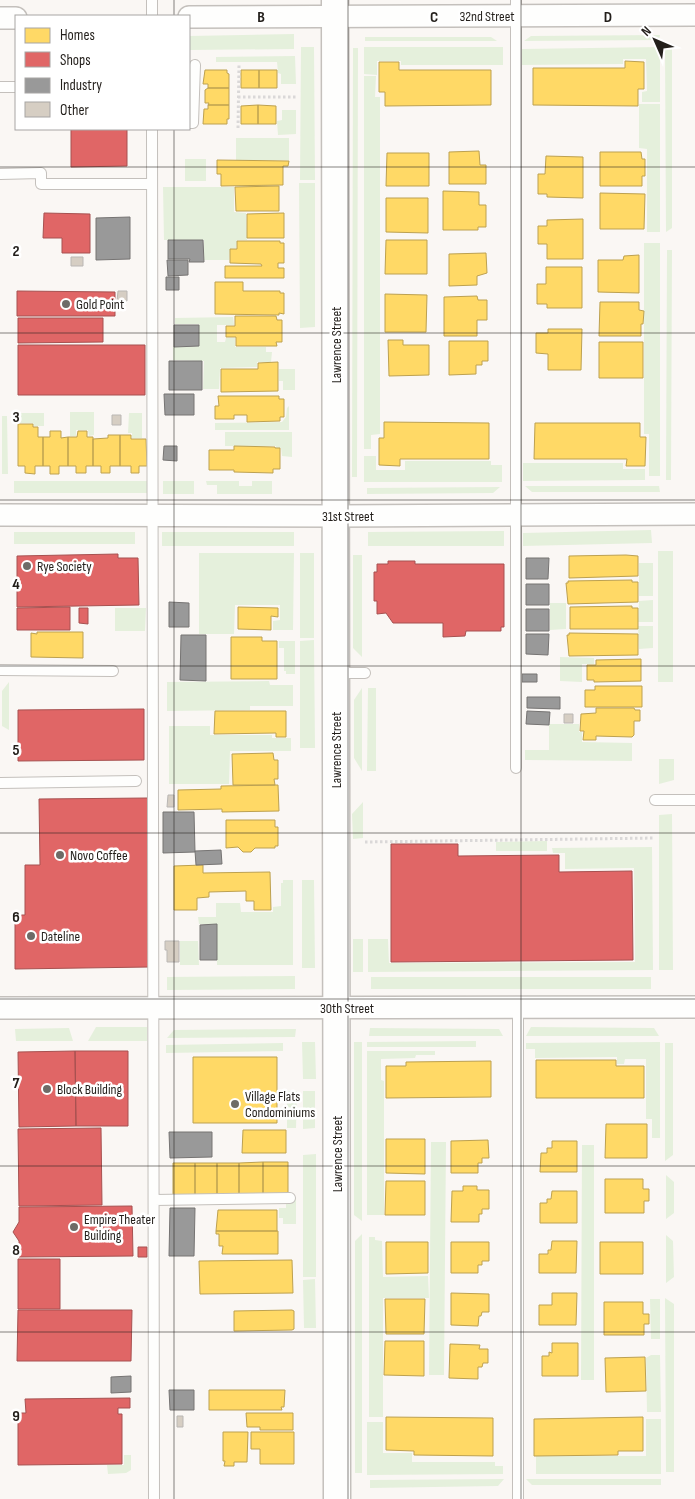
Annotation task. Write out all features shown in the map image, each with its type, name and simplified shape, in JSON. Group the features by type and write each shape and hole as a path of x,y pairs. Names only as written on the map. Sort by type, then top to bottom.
{"street":[{"name":"32nd Street","path":"190,17 335,8 516,8 695,15"},
{"name":"Lawrence Street","path":"335,8 337,1499"},
{"path":"0,18 15,18"},
{"name":"31st Street","path":"0,515 695,514"},
{"name":"30th Street","path":"0,1008 695,1007"}],"lane":[{"path":"152,0 152,15"},
{"path":"516,8 516,768"},
{"path":"190,123 193,123 195,65"},
{"path":"0,87 15,87"},
{"path":"152,130 154,1499"},
{"path":"0,174 41,173 41,184 152,184"},
{"path":"0,670 112,671"},
{"path":"336,673 365,673"},
{"path":"0,782 136,781"},
{"path":"655,800 695,800"},
{"path":"518,1007 518,1499"},
{"path":"154,1200 290,1198"}],"path":[{"path":"238,128 239,65"},
{"path":"238,97 298,97"},
{"path":"365,842 655,838"}],"green space":[{"path":"294,34 294,49 190,50 190,36"},
{"path":"660,35 659,40 524,41 531,36"},
{"path":"365,37 491,37 497,41 365,41"},
{"path":"301,47 314,47 315,180 300,180"},
{"path":"364,47 503,47 503,65 401,65 401,61 377,61 377,75 364,74"},
{"path":"660,47 660,102 642,102 642,92 647,91 646,59 623,59 623,64 522,65 522,49"},
{"path":"353,48 358,48 357,477 352,477"},
{"path":"665,48 672,48 672,228 666,232"},
{"path":"295,56 296,84 281,84 281,74 278,73 277,62 216,62 216,57"},
{"path":"364,76 376,76 375,97 380,97 380,434 371,435 371,449 364,449"},
{"path":"639,104 660,104 660,232 647,232 647,149 639,148"},
{"path":"282,110 296,110 296,134 278,135 277,121 282,120"},
{"path":"236,138 289,138 289,160 236,160"},
{"path":"185,159 206,159 206,181 185,181"},
{"path":"299,183 315,183 315,327 300,328"},
{"path":"163,187 234,187 234,212 246,213 247,240 237,240 236,248 230,249 229,260 204,260 204,240 164,240"},
{"path":"644,243 660,243 660,476 649,476 649,434 644,434"},
{"path":"667,250 672,250 671,480 666,480"},
{"path":"233,317 234,325 217,325 217,342 225,342 226,338 235,338 235,347 266,347 266,352 272,352 271,362 257,362 257,367 220,368 219,389 203,389 204,361 173,360 173,347 199,346 199,324 175,324 175,318"},
{"path":"279,369 295,369 295,390 283,390 283,381 279,381"},
{"path":"289,406 289,430 215,430 215,423 282,422 286,417"},
{"path":"70,412 94,412 94,435 89,436 88,430 76,430 76,436 70,436"},
{"path":"19,413 44,413 44,426 34,426 33,423 19,423"},
{"path":"129,413 142,413 142,438 132,438 132,433 128,433"},
{"path":"2,416 7,416 8,474 2,474"},
{"path":"225,432 292,432 292,457 282,456 281,448 276,448 276,446 225,446"},
{"path":"364,456 376,456 376,470 405,470 405,461 491,461 491,465 502,465 502,482 364,482"},
{"path":"523,463 623,463 623,469 645,469 645,480 523,481"},
{"path":"14,481 147,481 147,493 14,493"},
{"path":"163,481 194,481 194,494 163,494"},
{"path":"206,481 239,481 239,486 252,486 252,481 272,481 272,494 217,494 217,485 207,485"},
{"path":"525,486 659,486 660,492 532,492"},
{"path":"500,487 493,493 367,494 367,488"},
{"path":"651,530 652,543 523,546 523,533"},
{"path":"504,531 504,546 368,546 368,532"},
{"path":"14,532 135,532 135,544 14,544"},
{"path":"162,532 294,532 294,546 162,546"},
{"path":"658,551 673,551 673,682 658,682"},
{"path":"199,553 294,553 293,630 273,630 273,621 280,620 280,605 235,605 234,634 199,634"},
{"path":"300,553 314,553 314,638 300,638"},
{"path":"353,555 362,555 362,657 353,648"},
{"path":"639,563 653,563 653,596 639,596"},
{"path":"653,600 653,622 638,622 639,601"},
{"path":"550,603 566,603 566,629 550,630"},
{"path":"115,608 146,608 145,631 115,631"},
{"path":"638,626 653,626 653,648 639,649"},
{"path":"314,640 315,748 300,748 300,641"},
{"path":"279,641 295,641 295,674 286,674 286,671 284,671 284,648 279,648"},
{"path":"560,657 594,658 594,664 582,664 582,682 560,681"},
{"path":"269,681 270,685 293,685 293,706 250,706 250,710 167,711 167,682"},
{"path":"9,682 9,730 2,726 2,691"},
{"path":"362,688 362,771 354,758 354,700"},
{"path":"368,688 376,688 376,771 367,771"},
{"path":"549,724 579,724 579,732 582,732 582,742 632,743 632,761 525,760 525,750 549,750"},
{"path":"169,726 210,726 210,735 272,735 272,738 291,738 291,751 230,751 229,784 169,784"},
{"path":"659,759 674,759 674,780 659,784"},
{"path":"363,802 363,838 353,839 352,814"},
{"path":"672,814 673,970 659,970 659,815"},
{"path":"547,841 547,851 496,851 496,842"},
{"path":"652,847 653,970 368,972 368,939 388,939 389,963 635,962 634,868 565,869 565,853 553,853 552,848"},
{"path":"283,880 293,880 293,965 217,965 217,925 199,924 198,917 216,917 216,903 240,903 241,912 273,912 273,907 281,906 281,883 283,883"},
{"path":"302,880 314,880 315,968 302,968"},
{"path":"353,939 363,939 363,972 353,972"},
{"path":"180,941 198,941 199,965 180,965"},
{"path":"295,976 295,989 167,990 167,977"},
{"path":"371,977 651,977 651,989 371,989"},
{"path":"96,1027 147,1027 147,1041 88,1041"},
{"path":"531,1027 654,1028 659,1036 526,1036"},
{"path":"69,1028 73,1041 16,1041 15,1029"},
{"path":"370,1028 499,1029 503,1036 369,1036"},
{"path":"296,1029 295,1037 167,1038 174,1030"},
{"path":"476,1041 476,1047 367,1047 367,1042"},
{"path":"302,1042 315,1042 316,1079 303,1079"},
{"path":"354,1042 362,1042 362,1221 354,1215"},
{"path":"660,1042 660,1138 652,1138 652,1119 646,1119 646,1059 625,1059 624,1064 617,1064 617,1057 535,1058 535,1049 526,1049 526,1043"},
{"path":"283,1043 283,1051 166,1053 166,1045"},
{"path":"665,1043 673,1043 673,1155 665,1161"},
{"path":"367,1051 435,1051 435,1055 416,1055 415,1058 381,1059 381,1080 384,1081 384,1215 367,1215"},
{"path":"287,1091 297,1091 296,1128 287,1128"},
{"path":"303,1091 315,1091 315,1128 303,1129"},
{"path":"431,1142 446,1142 444,1375 429,1375"},
{"path":"582,1145 594,1145 594,1380 581,1380"},
{"path":"316,1154 316,1277 303,1277 303,1155"},
{"path":"666,1175 674,1182 674,1213 666,1219"},
{"path":"286,1198 296,1198 296,1224 283,1224 283,1218 279,1218 279,1208 286,1208"},
{"path":"362,1234 362,1473 355,1473 355,1241"},
{"path":"666,1235 673,1241 674,1277 666,1283"},
{"path":"369,1237 375,1237 375,1240 382,1241 383,1277 428,1276 429,1298 383,1298 383,1417 369,1417"},
{"path":"315,1279 316,1328 304,1328 303,1280"},
{"path":"665,1298 674,1304 674,1472 666,1472"},
{"path":"650,1299 660,1299 660,1339 651,1339"},
{"path":"651,1355 660,1355 661,1412 647,1412 646,1358"},
{"path":"646,1419 661,1419 661,1474 536,1474 536,1456 646,1456"},
{"path":"367,1422 383,1422 383,1453 412,1453 412,1462 495,1462 495,1466 503,1466 503,1474 367,1475"},
{"path":"124,1455 131,1455 131,1470 126,1473 108,1474 107,1465 124,1465"},
{"path":"504,1479 498,1486 370,1488 370,1480"},
{"path":"526,1479 661,1479 661,1485 532,1485"}],"building: Homes":[{"path":"625,61 644,62 644,89 638,89 638,106 533,105 533,68 625,68"},
{"path":"379,62 399,62 399,70 491,70 491,105 385,106 385,92 379,92"},
{"path":"205,70 227,70 229,74 229,88 208,88 208,84 203,84"},
{"path":"241,70 259,70 259,88 241,88"},
{"path":"259,70 277,70 277,88 259,88"},
{"path":"208,88 229,88 229,105 208,105 209,103 205,103 205,90"},
{"path":"208,105 229,105 227,124 203,124 204,109 208,109"},
{"path":"258,105 258,124 241,124 241,106"},
{"path":"258,105 276,106 276,124 258,124"},
{"path":"479,151 480,165 486,165 486,184 449,184 449,152"},
{"path":"600,152 641,152 642,159 645,159 645,176 642,176 642,186 600,186"},
{"path":"387,153 429,153 429,186 386,186"},
{"path":"546,156 583,157 583,198 547,197 547,194 538,194 538,174 545,174"},
{"path":"217,160 289,161 288,166 283,166 283,185 221,186 221,174 217,174"},
{"path":"279,186 279,211 236,211 235,187"},
{"path":"443,191 479,192 479,205 486,205 486,227 478,227 478,230 443,230"},
{"path":"600,193 645,194 644,229 600,229"},
{"path":"386,198 428,198 428,233 386,232"},
{"path":"284,213 284,238 247,238 247,214"},
{"path":"583,219 583,259 547,259 547,244 538,244 538,226 547,226 547,220"},
{"path":"386,240 427,240 427,274 385,274"},
{"path":"237,241 280,241 280,243 284,243 284,263 278,263 278,268 284,268 284,278 225,278 225,266 262,266 261,264 230,263 230,249 237,249"},
{"path":"486,253 487,273 477,276 477,285 449,286 449,254"},
{"path":"639,255 639,293 598,292 598,260 623,260 624,256"},
{"path":"546,267 582,267 582,308 547,308 547,304 537,304 537,284 546,284"},
{"path":"215,282 243,282 243,291 280,291 280,293 284,293 284,314 215,314"},
{"path":"385,294 427,295 426,332 385,332"},
{"path":"477,296 478,300 487,300 487,320 477,320 477,336 444,336 444,297"},
{"path":"600,302 639,302 639,310 644,311 641,336 599,336"},
{"path":"235,316 276,316 277,320 282,320 282,342 276,342 277,346 236,346 236,337 226,337 226,326 235,326"},
{"path":"548,329 582,329 581,370 548,370 548,354 536,353 536,333 548,333"},
{"path":"388,340 403,340 403,345 429,345 429,375 389,376"},
{"path":"449,341 488,341 488,361 482,361 482,365 476,365 476,374 449,375"},
{"path":"599,342 643,342 643,378 599,378"},
{"path":"278,362 278,391 221,392 221,369 258,369 258,363"},
{"path":"218,396 279,396 279,399 284,399 284,417 280,417 280,421 247,422 247,415 234,415 234,419 215,419 215,406 219,406"},
{"path":"384,422 489,423 489,459 400,459 400,466 379,465 379,438 384,438"},
{"path":"535,423 640,423 640,437 646,437 645,466 626,466 627,459 534,459"},
{"path":"18,424 33,424 33,427 38,427 38,437 43,437 43,466 35,466 35,474 25,473 25,466 18,466"},
{"path":"50,431 61,431 61,438 68,437 68,466 59,466 59,474 50,474 50,466 43,466 43,437 50,437"},
{"path":"78,431 87,431 87,437 93,437 93,466 86,466 86,473 76,473 76,466 68,466 68,437 77,437"},
{"path":"108,435 120,435 120,466 110,466 110,473 101,473 101,466 93,466 93,439 108,438"},
{"path":"120,435 131,435 131,439 146,439 147,466 139,466 139,473 131,473 131,466 120,466"},
{"path":"234,446 280,448 280,469 273,469 273,473 209,470 209,450 234,450"},
{"path":"569,556 638,556 638,576 569,578"},
{"path":"632,580 632,582 638,582 638,602 568,604 566,583 568,581"},
{"path":"632,606 632,608 638,608 638,629 570,629 570,607"},
{"path":"238,607 278,608 278,617 271,616 271,630 238,629"},
{"path":"37,632 83,632 83,658 31,657 31,633 37,634"},
{"path":"569,633 638,634 638,655 569,656 567,635"},
{"path":"231,637 262,637 262,641 277,641 277,679 231,679"},
{"path":"641,659 641,681 594,682 594,680 587,680 587,665 596,665 596,660"},
{"path":"595,686 642,686 642,707 585,707 585,690 595,690"},
{"path":"596,708 634,708 635,710 640,710 640,721 634,721 634,735 632,737 596,736 596,740 583,740 584,731 580,731 581,714 596,713"},
{"path":"215,711 286,711 286,737 276,737 276,733 214,734"},
{"path":"273,753 274,760 278,760 278,779 274,779 275,785 233,785 232,754"},
{"path":"278,785 279,811 222,812 222,809 178,810 178,790 221,789 221,786"},
{"path":"226,820 275,820 275,827 278,827 278,846 275,846 275,848 255,848 251,852 243,852 238,847 226,848"},
{"path":"203,865 203,873 270,872 271,910 254,910 254,901 246,901 246,891 209,892 209,897 197,898 197,910 174,910 174,866"},
{"name":"Village Flats Condominiums","path":"193,1057 277,1057 277,1123 193,1123"},
{"path":"536,1060 616,1060 616,1066 644,1066 644,1098 536,1098"},
{"path":"491,1061 491,1097 386,1098 386,1066 406,1066 406,1062"},
{"path":"606,1124 647,1124 647,1158 605,1158"},
{"path":"243,1130 286,1130 286,1153 242,1153"},
{"path":"386,1139 425,1139 425,1174 386,1173"},
{"path":"488,1140 489,1158 482,1158 482,1163 478,1163 478,1173 451,1173 451,1141"},
{"path":"552,1141 577,1141 577,1172 540,1172 541,1153 547,1153 547,1148 552,1148"},
{"path":"263,1162 288,1162 288,1196 263,1196"},
{"path":"263,1162 263,1196 239,1196 239,1163"},
{"path":"173,1163 195,1163 195,1197 173,1197"},
{"path":"195,1163 217,1163 217,1197 195,1197"},
{"path":"217,1163 239,1163 239,1196 217,1197"},
{"path":"605,1179 643,1179 643,1189 649,1189 649,1201 644,1201 644,1213 605,1213"},
{"path":"386,1181 425,1181 425,1215 385,1215"},
{"path":"463,1186 477,1186 477,1190 489,1190 489,1209 482,1209 482,1214 479,1214 479,1222 451,1222 452,1191 463,1191"},
{"path":"552,1191 577,1191 577,1223 540,1223 540,1203 547,1203 547,1199 551,1199"},
{"path":"218,1210 277,1210 277,1231 216,1231"},
{"path":"216,1231 278,1231 278,1254 222,1254 223,1246 219,1246 219,1234 216,1234"},
{"path":"552,1241 577,1241 576,1273 539,1273 539,1254 548,1254 548,1250 551,1250"},
{"path":"386,1242 428,1242 428,1273 386,1274"},
{"path":"451,1242 489,1242 489,1261 482,1261 482,1265 478,1265 478,1273 451,1273"},
{"path":"600,1242 643,1242 643,1274 600,1274"},
{"path":"292,1260 293,1293 200,1294 199,1261"},
{"path":"451,1293 489,1294 489,1312 482,1312 481,1316 479,1316 478,1326 451,1325"},
{"path":"552,1293 577,1293 576,1325 539,1325 539,1305 552,1305"},
{"path":"385,1299 425,1299 424,1334 386,1334"},
{"path":"604,1302 643,1302 643,1314 649,1314 649,1324 644,1324 644,1335 604,1335"},
{"path":"234,1311 294,1311 294,1329 292,1330 234,1331"},
{"path":"385,1341 424,1341 424,1376 384,1375"},
{"path":"552,1343 578,1343 578,1376 542,1376 542,1356 549,1356 549,1352 552,1353"},
{"path":"450,1344 480,1345 479,1349 488,1349 488,1363 483,1363 482,1367 478,1367 478,1379 449,1378"},
{"path":"645,1357 646,1391 606,1392 605,1358"},
{"path":"209,1390 285,1390 284,1407 281,1407 282,1410 209,1410"},
{"path":"246,1413 293,1413 293,1430 260,1430 260,1427 247,1427"},
{"path":"386,1417 493,1418 493,1456 414,1455 414,1451 386,1450"},
{"path":"643,1417 643,1451 618,1451 618,1455 534,1456 534,1419"},
{"path":"223,1432 248,1432 247,1462 234,1462 234,1466 224,1466"},
{"path":"251,1432 294,1432 294,1464 260,1464 260,1449 251,1449"}],"building: Shops":[{"path":"71,130 127,130 127,166 71,167"},
{"path":"44,213 90,214 90,253 62,253 62,238 43,238"},
{"path":"17,291 115,292 115,316 17,316"},
{"path":"18,318 103,318 103,342 18,343"},
{"path":"18,345 145,345 145,395 18,395"},
{"path":"118,554 118,558 138,558 139,605 17,607 17,556"},
{"path":"388,561 415,561 415,564 504,564 504,627 501,627 501,631 466,631 465,636 443,637 443,623 393,623 386,613 377,614 377,601 374,601 374,572 377,572 377,564 388,564"},
{"path":"70,607 70,630 17,630 17,608"},
{"path":"79,608 88,608 88,624 79,623"},
{"path":"144,709 144,760 18,761 18,710"},
{"path":"148,798 149,967 15,969 15,915 25,915 25,865 40,865 39,799"},
{"path":"391,844 458,844 458,856 559,855 559,872 632,871 633,960 391,962"},
{"name":"Block Building","path":"75,1051 76,1126 19,1127 18,1052"},
{"path":"75,1051 128,1051 128,1126 76,1126"},
{"path":"101,1128 102,1205 19,1206 18,1129"},
{"name":"Empire Theater Building","path":"132,1206 133,1256 19,1257 19,1241 13,1232 19,1222 19,1207"},
{"path":"138,1247 147,1247 147,1257 138,1257"},
{"path":"18,1259 60,1259 60,1309 18,1309"},
{"path":"18,1310 132,1310 131,1361 17,1361"},
{"path":"130,1398 130,1408 118,1408 118,1414 122,1414 122,1464 18,1465 18,1413 26,1413 25,1399"}],"building: Industry":[{"path":"130,217 130,259 96,260 96,218"},
{"path":"168,240 203,240 204,262 189,262 190,259 168,259"},
{"path":"167,260 188,260 188,275 168,276"},
{"path":"166,277 179,277 179,290 166,290"},
{"path":"174,325 199,325 199,346 174,347"},
{"path":"169,361 202,361 202,390 169,390"},
{"path":"164,394 194,394 194,415 165,415"},
{"path":"164,446 177,446 177,461 163,460"},
{"path":"526,558 549,558 548,579 526,579"},
{"path":"526,584 549,584 549,605 526,605"},
{"path":"169,602 189,603 189,627 169,627"},
{"path":"526,609 549,609 549,631 526,631"},
{"path":"526,634 549,634 548,655 526,654"},
{"path":"181,635 206,635 206,681 180,680"},
{"path":"522,674 537,674 537,682 522,682"},
{"path":"527,697 560,697 560,709 527,708"},
{"path":"527,711 550,712 549,725 526,724"},
{"path":"163,812 194,812 195,852 163,853"},
{"path":"221,850 222,864 196,865 195,851"},
{"path":"217,924 217,960 200,960 200,925"},
{"path":"169,1132 212,1132 212,1157 170,1158"},
{"path":"170,1208 195,1208 194,1256 169,1256"},
{"path":"131,1376 131,1392 111,1393 111,1377"},
{"path":"169,1390 194,1390 194,1410 170,1410"}],"building: Other":[{"path":"71,257 83,257 83,266 71,266"},
{"path":"118,291 127,291 127,301 117,301"},
{"path":"112,415 121,415 121,425 112,425"},
{"path":"564,714 573,714 573,723 564,723"},
{"path":"168,795 174,795 174,807 167,807"},
{"path":"165,941 179,941 179,962 167,962"},
{"path":"177,1416 183,1416 183,1427 177,1427"}],"place":[{"name":"Gold Point","path":"66,304"},
{"name":"Rye Society","path":"27,566"},
{"name":"Novo Coffee","path":"60,855"},
{"name":"Dateline","path":"31,936"},
{"name":"Block Building","path":"47,1089"},
{"name":"Village Flats Condominiums","path":"235,1104"},
{"name":"Empire Theater Building","path":"74,1227"}]}
